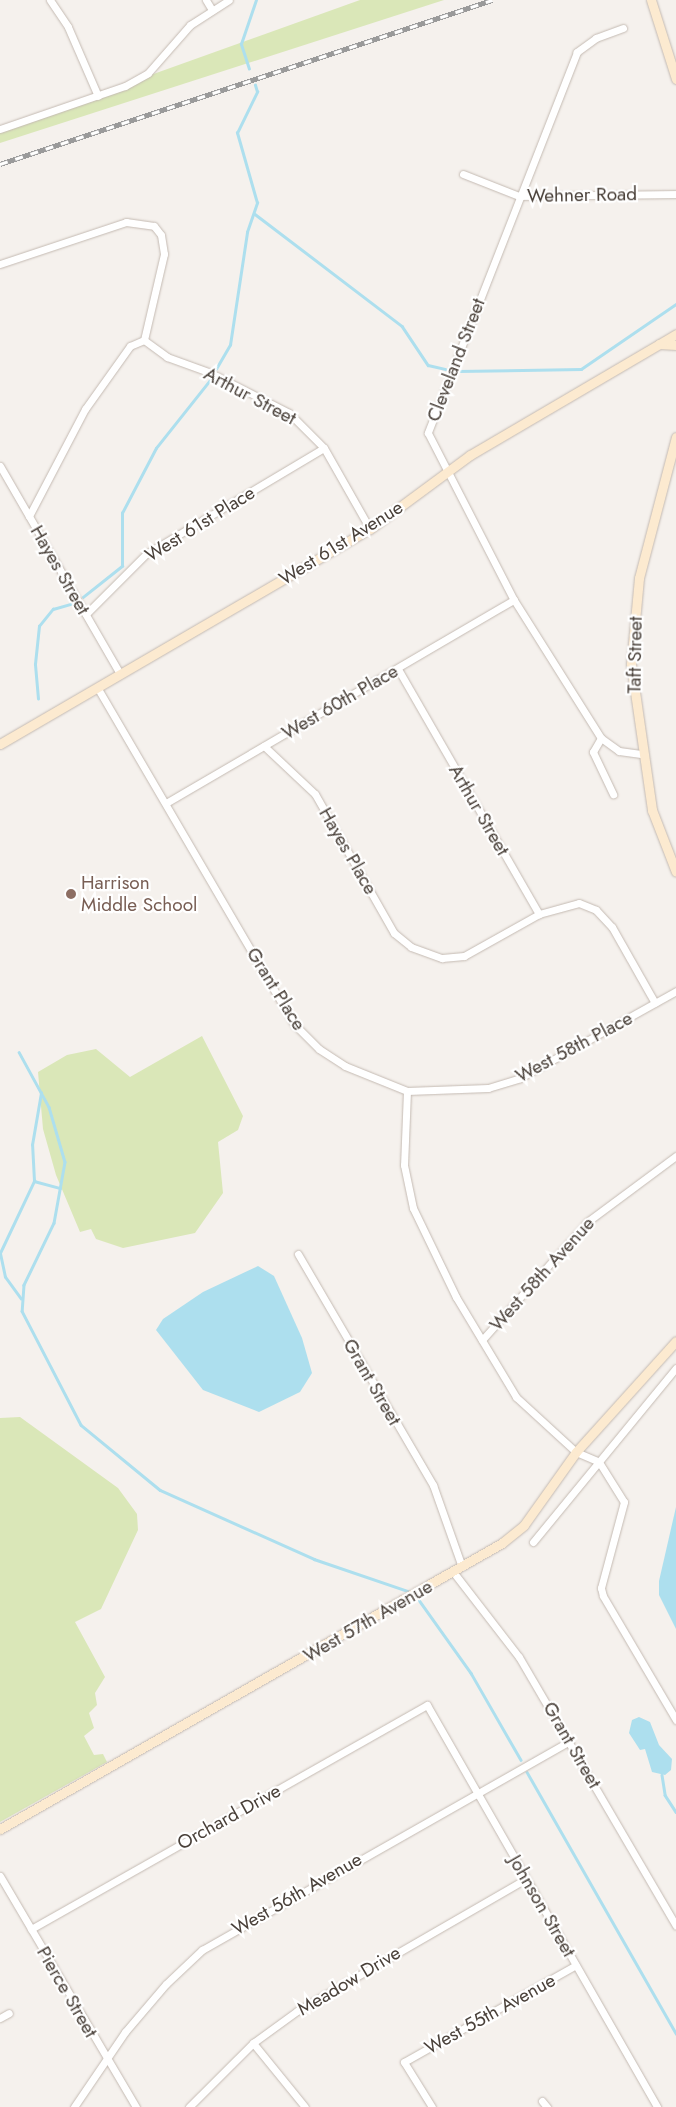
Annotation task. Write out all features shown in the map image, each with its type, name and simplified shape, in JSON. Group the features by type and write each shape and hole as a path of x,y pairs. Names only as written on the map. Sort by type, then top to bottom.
{"main road":[{"path":"651,0 676,79"},
{"name":"West 61st Avenue","path":"0,744 370,529 446,472 676,334"},
{"path":"659,344 676,344"},
{"name":"Taft Street","path":"676,437 652,517 634,623 631,664 641,754 652,810 676,872"},
{"name":"West 57th Avenue","path":"0,1829 454,1572 524,1525 576,1452 676,1341"}],"street":[{"path":"50,0 71,33 98,96"},
{"path":"206,0 212,10"},
{"path":"0,129 98,96 148,73 190,25 229,0"},
{"name":"Cleveland Street","path":"623,28 596,38 578,52 519,196 428,432 446,472 514,600 601,738 619,751 641,754"},
{"name":"Wehner Road","path":"463,174 519,196 676,194"},
{"path":"0,264 126,222 154,226 161,235 164,254 144,340 130,346 85,409 30,516"},
{"name":"Arthur Street","path":"144,340 167,357 212,373 289,413 324,448 370,529"},
{"name":"West 61st Place","path":"86,614 146,554 324,448"},
{"name":"Hayes Street","path":"0,466 120,674"},
{"name":"West 60th Place","path":"166,803 514,600"},
{"name":"Arthur Street","path":"398,668 539,914"},
{"name":"Grant Place","path":"97,687 294,1024 319,1049 345,1066 407,1091"},
{"path":"601,738 593,752 613,794"},
{"name":"Hayes Place","path":"264,746 315,794 394,933 429,954 464,956 539,914"},
{"path":"539,914 579,903 596,910 612,927 655,1003"},
{"name":"West 58th Place","path":"407,1091 488,1088 520,1078 676,991"},
{"path":"407,1091 404,1165 412,1208 482,1340 516,1397 576,1452 599,1462 624,1502 625,1510 601,1588 603,1596 676,1720"},
{"name":"West 58th Avenue","path":"482,1340 587,1222 676,1156"},
{"name":"Grant Street","path":"298,1254 433,1485 462,1567"},
{"path":"533,1542 676,1368"},
{"name":"Grant Street","path":"454,1572 519,1657 570,1741 676,1926"},
{"name":"Johnson Street","path":"427,1706 657,2107"},
{"name":"Orchard Drive","path":"31,1929 427,1706"},
{"name":"West 56th Avenue","path":"74,2107 107,2060 166,1984 202,1950 570,1741"},
{"name":"Pierce Street","path":"0,1876 136,2107"},
{"name":"Meadow Drive","path":"189,2107 253,2043 324,1993 526,1879"},
{"name":"West 55th Avenue","path":"432,2107 404,2062 576,1965"},
{"path":"0,2018 9,2013"},
{"path":"253,2043 306,2107"}],"green space":[{"path":"360,0 444,0 0,143 0,129"},
{"path":"202,1036 243,1116 238,1130 218,1142 223,1193 195,1233 123,1248 96,1239 91,1229 80,1232 56,1175 43,1129 38,1072 67,1055 96,1049 130,1077"},
{"path":"20,1417 118,1488 137,1514 138,1530 101,1609 75,1622 105,1677 95,1693 97,1705 89,1713 94,1728 84,1736 94,1755 103,1754 107,1762 0,1822 0,1418"}],"water":[{"path":"258,1266 274,1276 302,1338 312,1373 300,1392 259,1412 203,1390 156,1330 163,1319 203,1292"},
{"path":"676,1507 676,1629 659,1595 659,1581"},
{"path":"639,1717 650,1722 659,1745 672,1759 671,1770 665,1775 652,1772 645,1749 640,1750 629,1733 632,1720"}],"waterway":[{"path":"249,69 241,44 256,0"},
{"path":"216,369 230,345 247,232 257,203 237,133 257,92 255,85"},
{"path":"255,214 402,326 428,365 446,369"},
{"path":"458,371 581,369 676,304"},
{"path":"83,597 122,566 122,513 156,448 210,380"},
{"path":"38,699 35,664 39,626 53,609 71,604"},
{"path":"19,1052 49,1107 65,1162 54,1223 24,1285 22,1311 81,1425 160,1490 314,1559 408,1591"},
{"path":"21,1299 5,1277 0,1253 34,1181 32,1145 41,1093"},
{"path":"34,1181 60,1188"},
{"path":"419,1600 471,1673 521,1760"},
{"path":"527,1772 676,2033"},
{"path":"662,1775 665,1795 676,1812"}],"railway":[{"path":"0,164 492,0"}],"place":[{"name":"Harrison Middle School","path":"71,894"}]}
